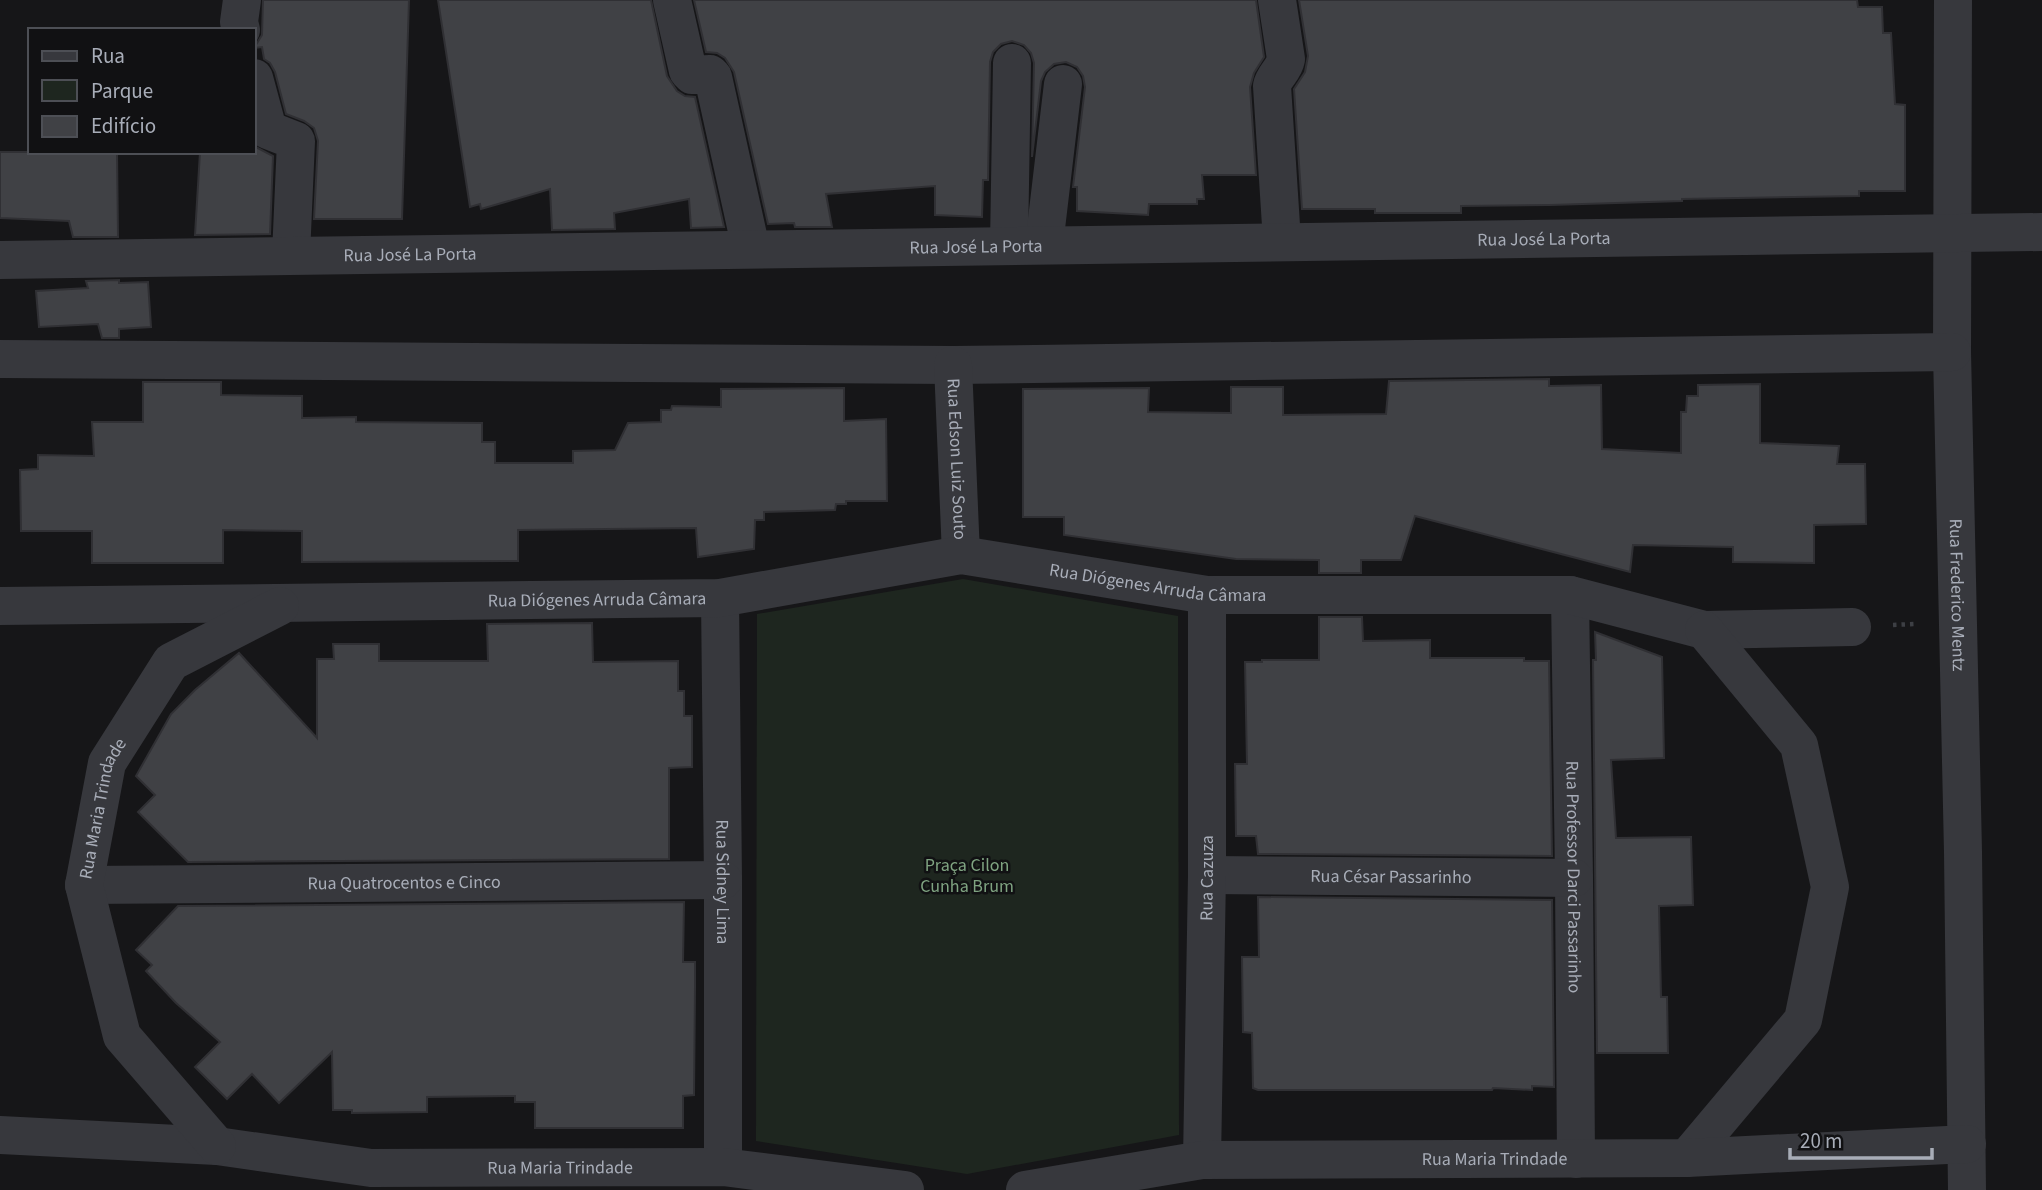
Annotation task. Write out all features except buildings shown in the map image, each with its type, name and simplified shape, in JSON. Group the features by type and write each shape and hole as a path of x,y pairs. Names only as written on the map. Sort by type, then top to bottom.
{"street":[{"path":"240,28 242,0"},
{"path":"672,0 690,74 713,76 751,248"},
{"path":"1277,0 1286,60 1272,86 1282,241"},
{"name":"Rua Frederico Mentz","path":"1953,0 1952,352 1968,1190"},
{"path":"1012,63 1026,245"},
{"path":"1026,245 1063,84"},
{"path":"256,85 268,130 296,141 291,255"},
{"name":"Rua José La Porta","path":"0,260 2042,232"},
{"path":"0,359 953,365 1952,352"},
{"name":"Rua Edson Luiz Souto","path":"953,365 961,555"},
{"name":"Rua Diógenes Arruda Câmara","path":"0,606 720,598 961,555 1207,595 1570,595 1704,630 1852,627"},
{"name":"Rua Cazuza","path":"1202,1160 1207,875 1207,595"},
{"name":"Rua Professor Darci Passarinho","path":"1570,595 1576,1159"},
{"name":"Rua Sidney Lima","path":"720,598 723,1167"},
{"name":"Rua Maria Trindade","path":"217,1146 122,1036 84,885 107,763 171,662 286,603"},
{"path":"1687,1158 1803,1020 1830,887 1799,745 1704,630"},
{"name":"Rua César Passarinho","path":"1207,875 1574,878"},
{"name":"Rua Quatrocentos e Cinco","path":"84,885 723,880"},
{"name":"Rua Maria Trindade","path":"0,1135 217,1146 371,1168 723,1167 905,1190"},
{"name":"Rua Maria Trindade","path":"1025,1190 1202,1160 1687,1158 1967,1144"}],"path":[{"path":"1852,627 1958,622"}],"green space":[{"name":"Praça Cilon Cunha Brum","path":"963,579 1178,616 1179,1135 967,1174 756,1141 757,614"}]}
